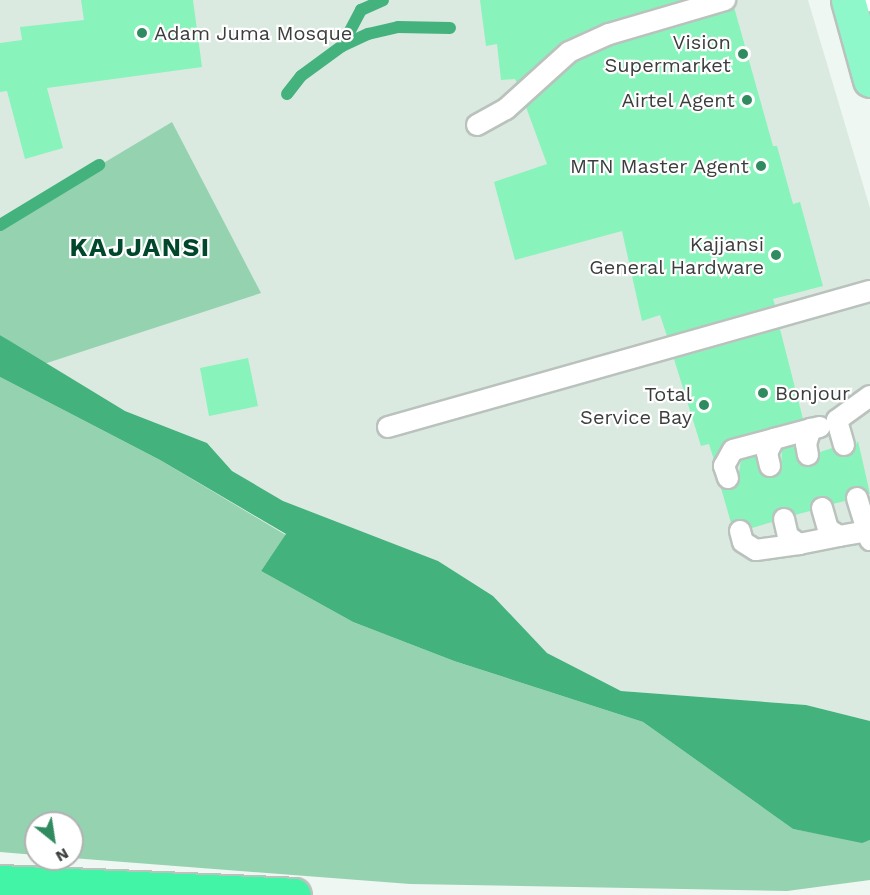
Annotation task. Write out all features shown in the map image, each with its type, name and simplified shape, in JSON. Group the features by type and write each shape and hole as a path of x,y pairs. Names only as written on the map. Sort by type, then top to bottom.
{"highway":[{"path":"0,882 294,895"}],"main road":[{"path":"856,2 870,80"}],"lane":[{"path":"477,125 506,109 569,52 609,34 726,0"},
{"path":"388,427 870,291"},
{"path":"728,478 724,466 733,450 837,420 870,396"},
{"path":"837,420 844,445"},
{"path":"808,455 806,444 811,429"},
{"path":"770,466 767,453 774,439"},
{"path":"740,531 743,542 756,550 839,536 868,536 857,498"},
{"path":"822,508 828,530 839,536"},
{"path":"783,519 788,536 800,543"}],"shaded area":[{"path":"0,0 808,0 870,208 870,721 806,705 621,691 547,653 493,596 283,501 232,471 207,443 125,411 44,364 260,292 172,123 0,225"},
{"path":"172,122 261,293 44,364 0,335 0,225"},
{"path":"0,335 125,411 207,443 232,471 283,501 438,561 493,596 547,653 621,691 806,705 870,721 870,840 862,843 793,829 643,722 454,661 353,622 261,571 286,534 160,460 0,377"},
{"path":"0,377 160,460 286,535 261,571 353,622 454,661 643,722 793,829 862,842 870,840 870,880 787,891 410,884 84,859 84,811 24,811 24,854 0,852"}],"building":[{"path":"81,0 193,0 202,67 47,88 63,148 25,159 7,91 0,92 0,43 22,40 20,27 84,20"},
{"path":"480,0 682,0 605,23 564,41 517,83 515,79 501,80 497,44 486,46"},
{"path":"734,7 773,146 777,146 793,204 800,202 823,286 773,299 775,305 667,336 660,315 642,321 622,231 515,260 494,182 547,164 526,107 576,62 613,45"},
{"path":"780,329 803,419 729,439 714,460 709,444 701,446 674,359"},
{"path":"248,358 258,406 209,416 200,368"},
{"path":"858,441 870,494 854,486 848,490 845,501 833,504 819,496 813,500 810,511 795,515 788,508 781,508 773,515 772,522 752,528 742,519 731,523 721,488 731,489 737,485 741,460 755,456 761,474 772,478 781,470 782,449 794,446 799,462 810,467 819,460 820,452 832,448 840,456 848,456"}],"waterway":[{"path":"287,94 301,76 342,46 361,10 383,0"},
{"path":"342,46 368,34 398,27 450,28"},
{"path":"0,225 99,165"}],"place":[{"name":"Adam Juma Mosque","path":"142,33"},
{"name":"Vision Supermarket","path":"743,54"},
{"name":"Airtel Agent","path":"747,100"},
{"name":"MTN Master Agent","path":"761,166"},
{"name":"Kajjansi General Hardware","path":"776,255"},
{"name":"Bonjour","path":"763,393"},
{"name":"Total Service Bay","path":"704,405"}],"district":[{"name":"KAJJANSI","path":"140,248"}]}
